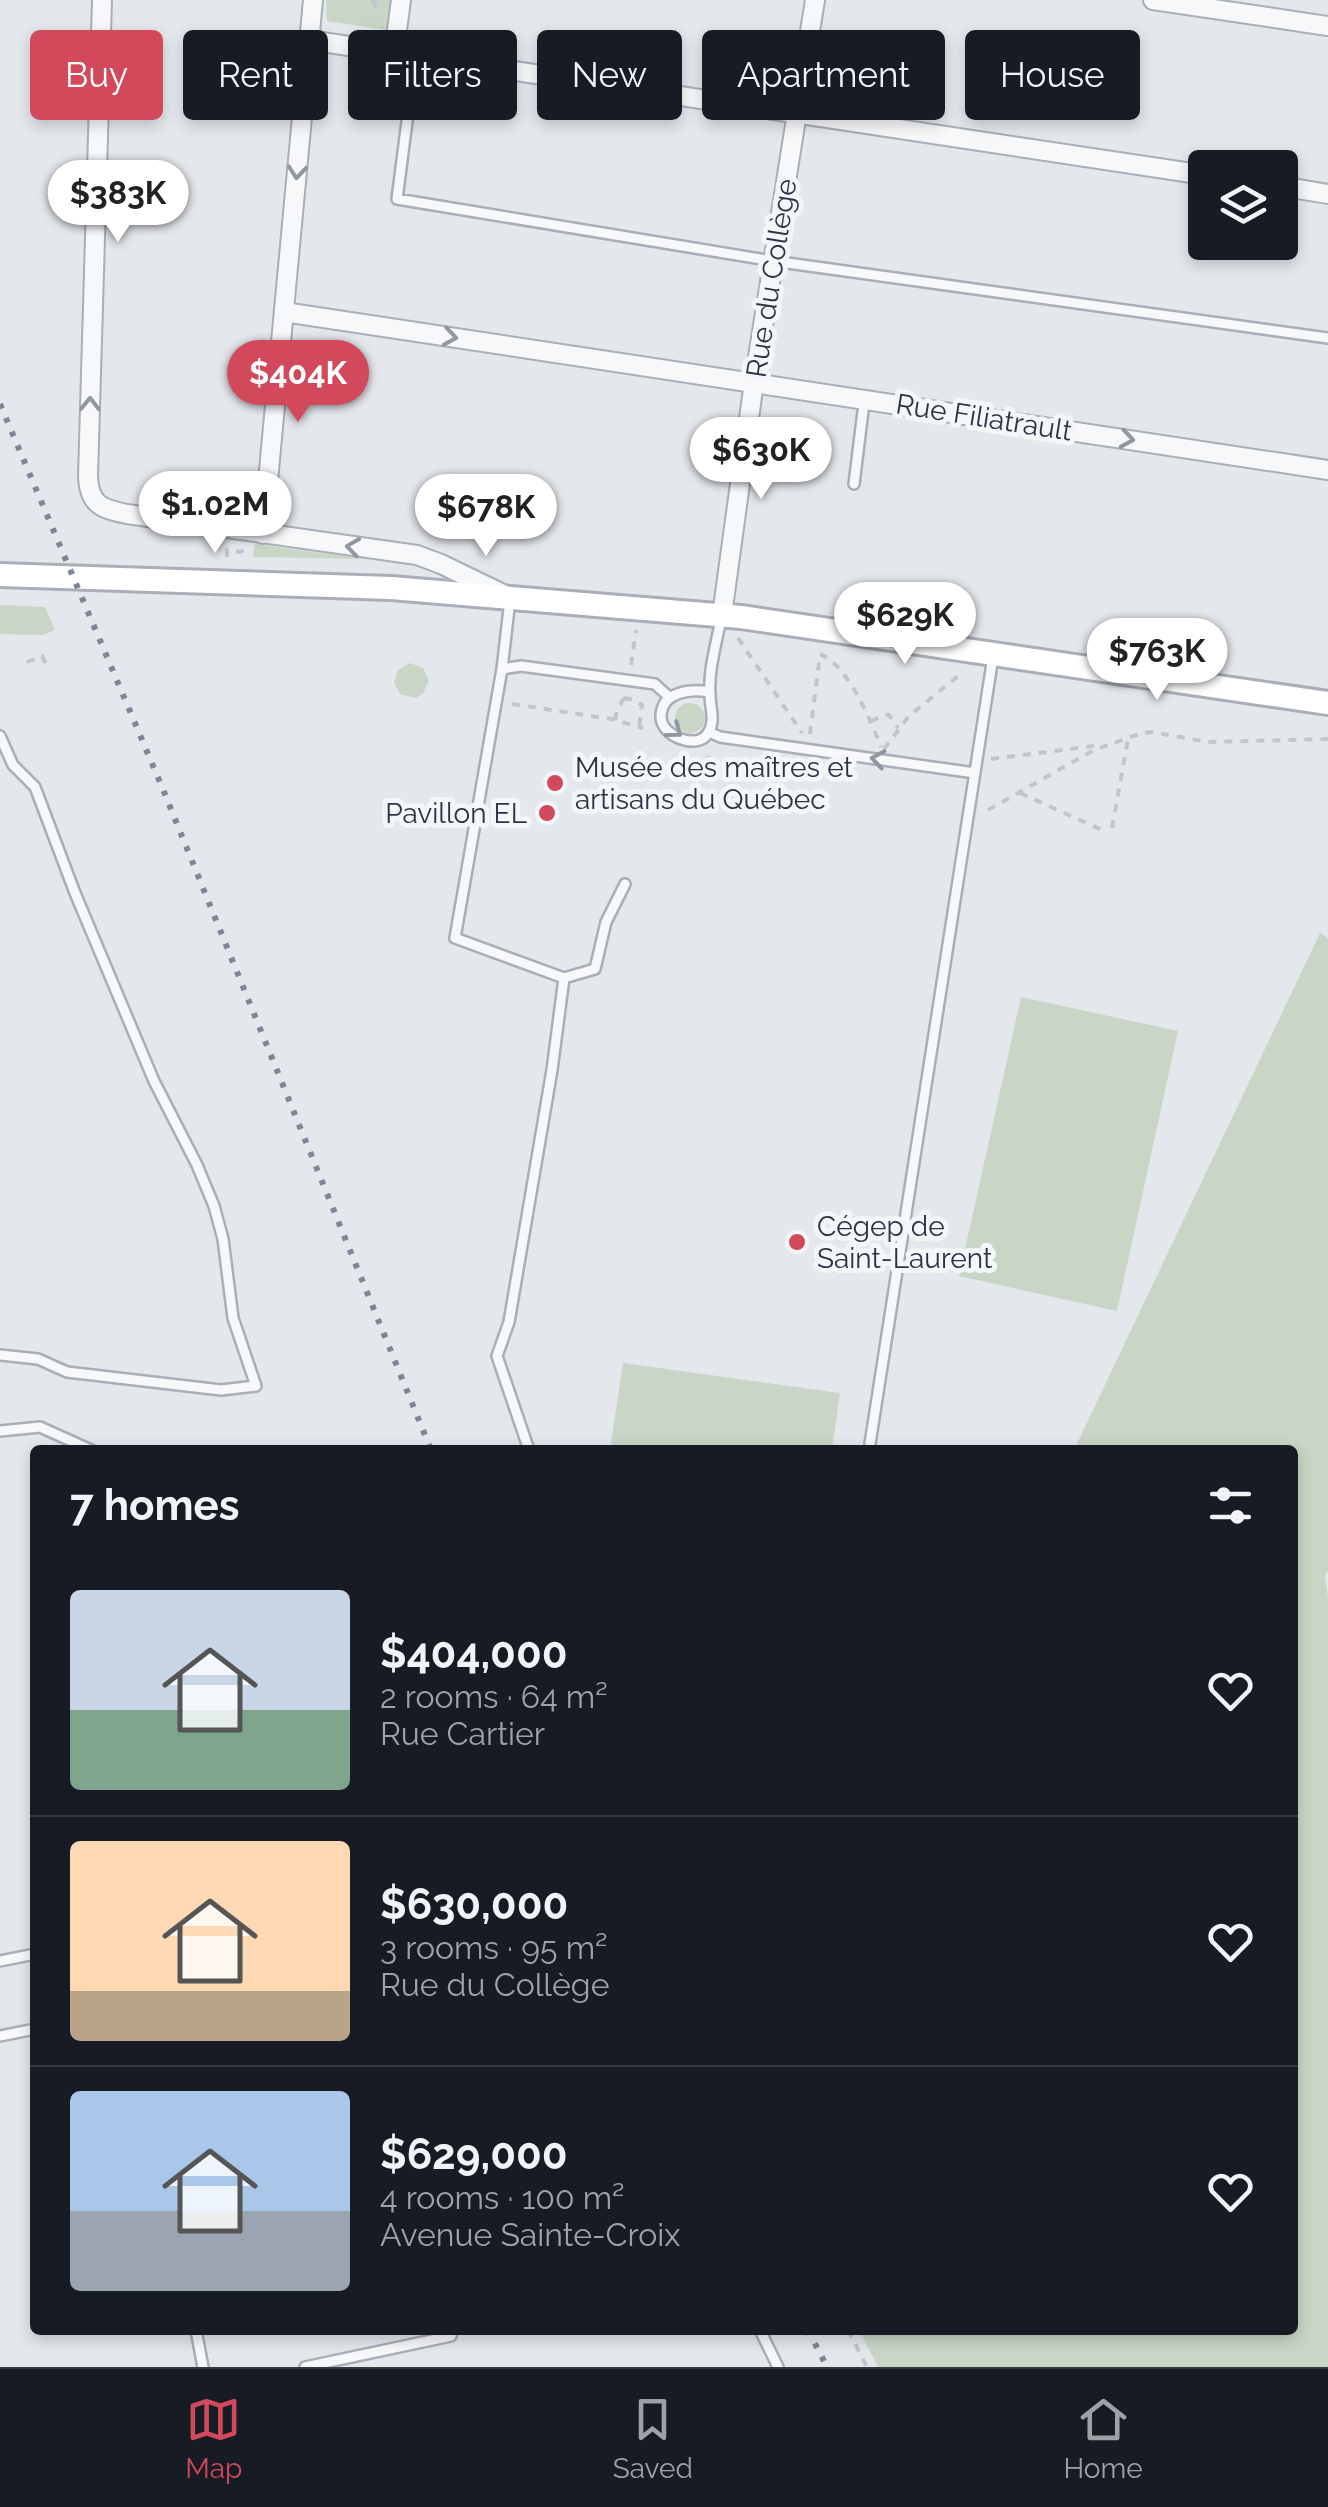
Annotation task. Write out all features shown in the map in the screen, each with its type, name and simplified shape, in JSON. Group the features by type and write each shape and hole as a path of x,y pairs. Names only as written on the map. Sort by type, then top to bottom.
{"main road":[{"path":"0,576 391,588 722,615 1328,704"}],"street":[{"path":"102,0 88,476 94,500 105,508 127,514 422,556 510,597"},
{"path":"310,30 312,0"},
{"path":"397,30 401,0"},
{"name":"Rue du Collège","path":"810,30 815,0"},
{"path":"1153,0 1328,26"},
{"path":"517,72 702,100"},
{"path":"263,534 302,120"},
{"name":"Rue du Collège","path":"722,615 796,120"},
{"path":"837,120 1188,172"},
{"path":"1298,189 1328,194"},
{"name":"Rue Filiatrault","path":"284,312 1328,470"}],"lane":[{"path":"407,120 397,199 774,261 1328,338"},
{"path":"854,484 862,411"},
{"path":"742,468 771,472"},
{"path":"510,597 502,669 456,938 564,978 595,969 606,922 625,884"},
{"path":"709,692 686,690 670,698 661,720 666,729 691,742 702,740 709,732 709,692 722,615"},
{"path":"870,1445 993,653"},
{"path":"502,669 522,666 655,684 670,698"},
{"path":"709,732 975,773"},
{"path":"0,736 12,766 35,787 154,1081 214,1206 233,1318 256,1386 221,1390 67,1372 38,1359 0,1354"},
{"path":"527,1445 497,1356 509,1322 564,978"},
{"path":"0,1431 40,1427 80,1445"},
{"path":"0,1961 30,1955"},
{"path":"0,2036 30,2030"},
{"path":"197,2335 202,2367"},
{"path":"762,2335 778,2367"},
{"path":"305,2367 451,2336"}],"path":[{"path":"227,557 228,550 239,552"},
{"path":"631,665 637,624"},
{"path":"738,638 809,739 822,646"},
{"path":"820,654 835,663 883,752 898,728 971,666"},
{"path":"27,662 42,656 46,664"},
{"path":"512,704 615,720 641,728 642,705 625,696 615,720"},
{"path":"870,722 885,714 898,728"},
{"path":"988,810 1106,745 1152,732 1208,742 1328,740"},
{"path":"1112,828 1128,737"},
{"path":"878,738 890,739"},
{"path":"992,759 1106,745"},
{"path":"806,756 806,780"},
{"path":"1019,793 1102,830"},
{"path":"851,2335 867,2367"}],"green space":[{"path":"326,0 392,0 387,30 327,21"},
{"path":"255,544 364,559 253,557"},
{"path":"0,605 45,607 55,630 43,635 0,634"},
{"path":"410,663 423,668 429,680 416,698 400,694 394,682 398,670"},
{"path":"690,703 701,707 705,718 701,729 690,733 679,729 675,718 679,707"},
{"path":"1320,933 1328,938 1328,2367 878,2367 862,2335 1298,2335 1298,1445 1076,1445"},
{"path":"1021,997 1178,1031 1117,1311 959,1276"},
{"path":"623,1363 840,1393 833,1445 611,1445"}],"railway":[{"path":"0,404 162,787 429,1445"},
{"path":"811,2335 827,2367"}],"place":[{"name":"Musée des maîtres et artisans du Québec","path":"555,783"},
{"name":"Pavillon EL","path":"547,813"},
{"name":"Cégep de Saint-Laurent","path":"797,1242"}]}
